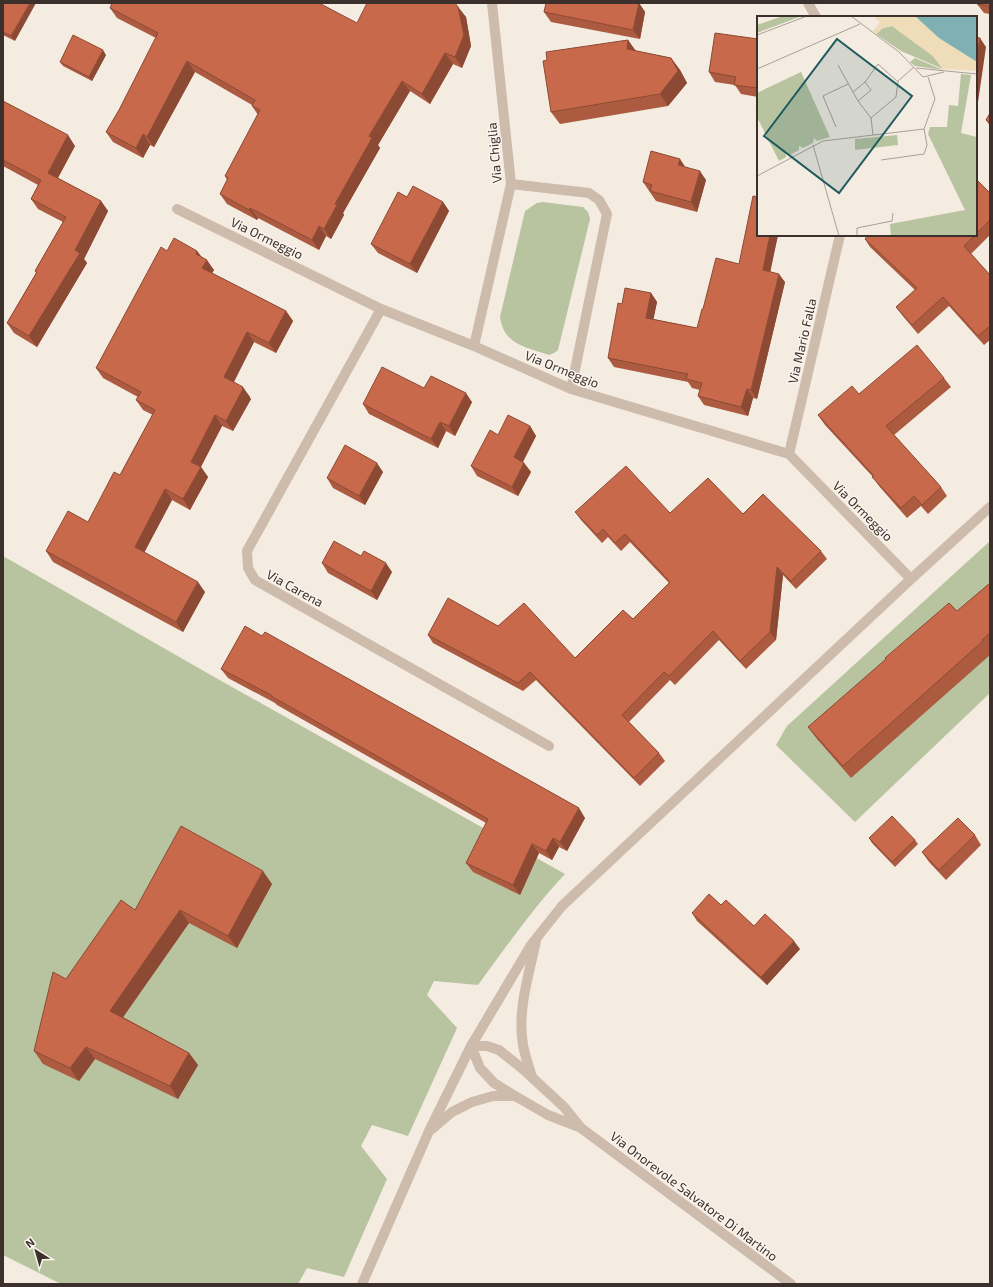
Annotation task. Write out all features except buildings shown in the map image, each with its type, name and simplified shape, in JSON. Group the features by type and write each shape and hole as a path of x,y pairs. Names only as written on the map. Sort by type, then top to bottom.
{"street":[{"name":"Via Chiglia","path":"474,346 511,184 492,3"},
{"path":"808,3 815,16"},
{"path":"511,184 589,193 599,200 607,214 571,389"},
{"name":"Via Ormeggio","path":"177,209 381,309 474,346 571,389 789,454 911,578"},
{"name":"Via Mario Falla","path":"789,454 840,236"},
{"name":"Via Carena","path":"381,309 247,551 248,568 255,580 549,746"},
{"path":"362,1284 429,1131 471,1046 531,946 562,906 911,578 990,507"},
{"path":"532,1077 522,1044 521,1020 524,997 537,937"},
{"path":"471,1046 487,1046 499,1050 532,1077 564,1107 581,1128"},
{"path":"471,1046 480,1068 494,1083 548,1115 581,1128"},
{"path":"429,1131 452,1112 472,1102 493,1096 515,1096"},
{"name":"Via Onorevole Salvatore Di Martino","path":"581,1128 791,1284"}],"green space":[{"path":"543,202 583,207 588,212 590,219 558,350 549,355 517,344 506,334 500,317 525,211 537,203"},
{"path":"990,541 990,693 855,822 776,745 787,726"},
{"path":"3,556 216,678 565,874 509,942 478,985 434,981 427,995 457,1028 408,1136 372,1125 361,1146 387,1179 344,1277 307,1268 298,1284 61,1284 3,1255"}]}
